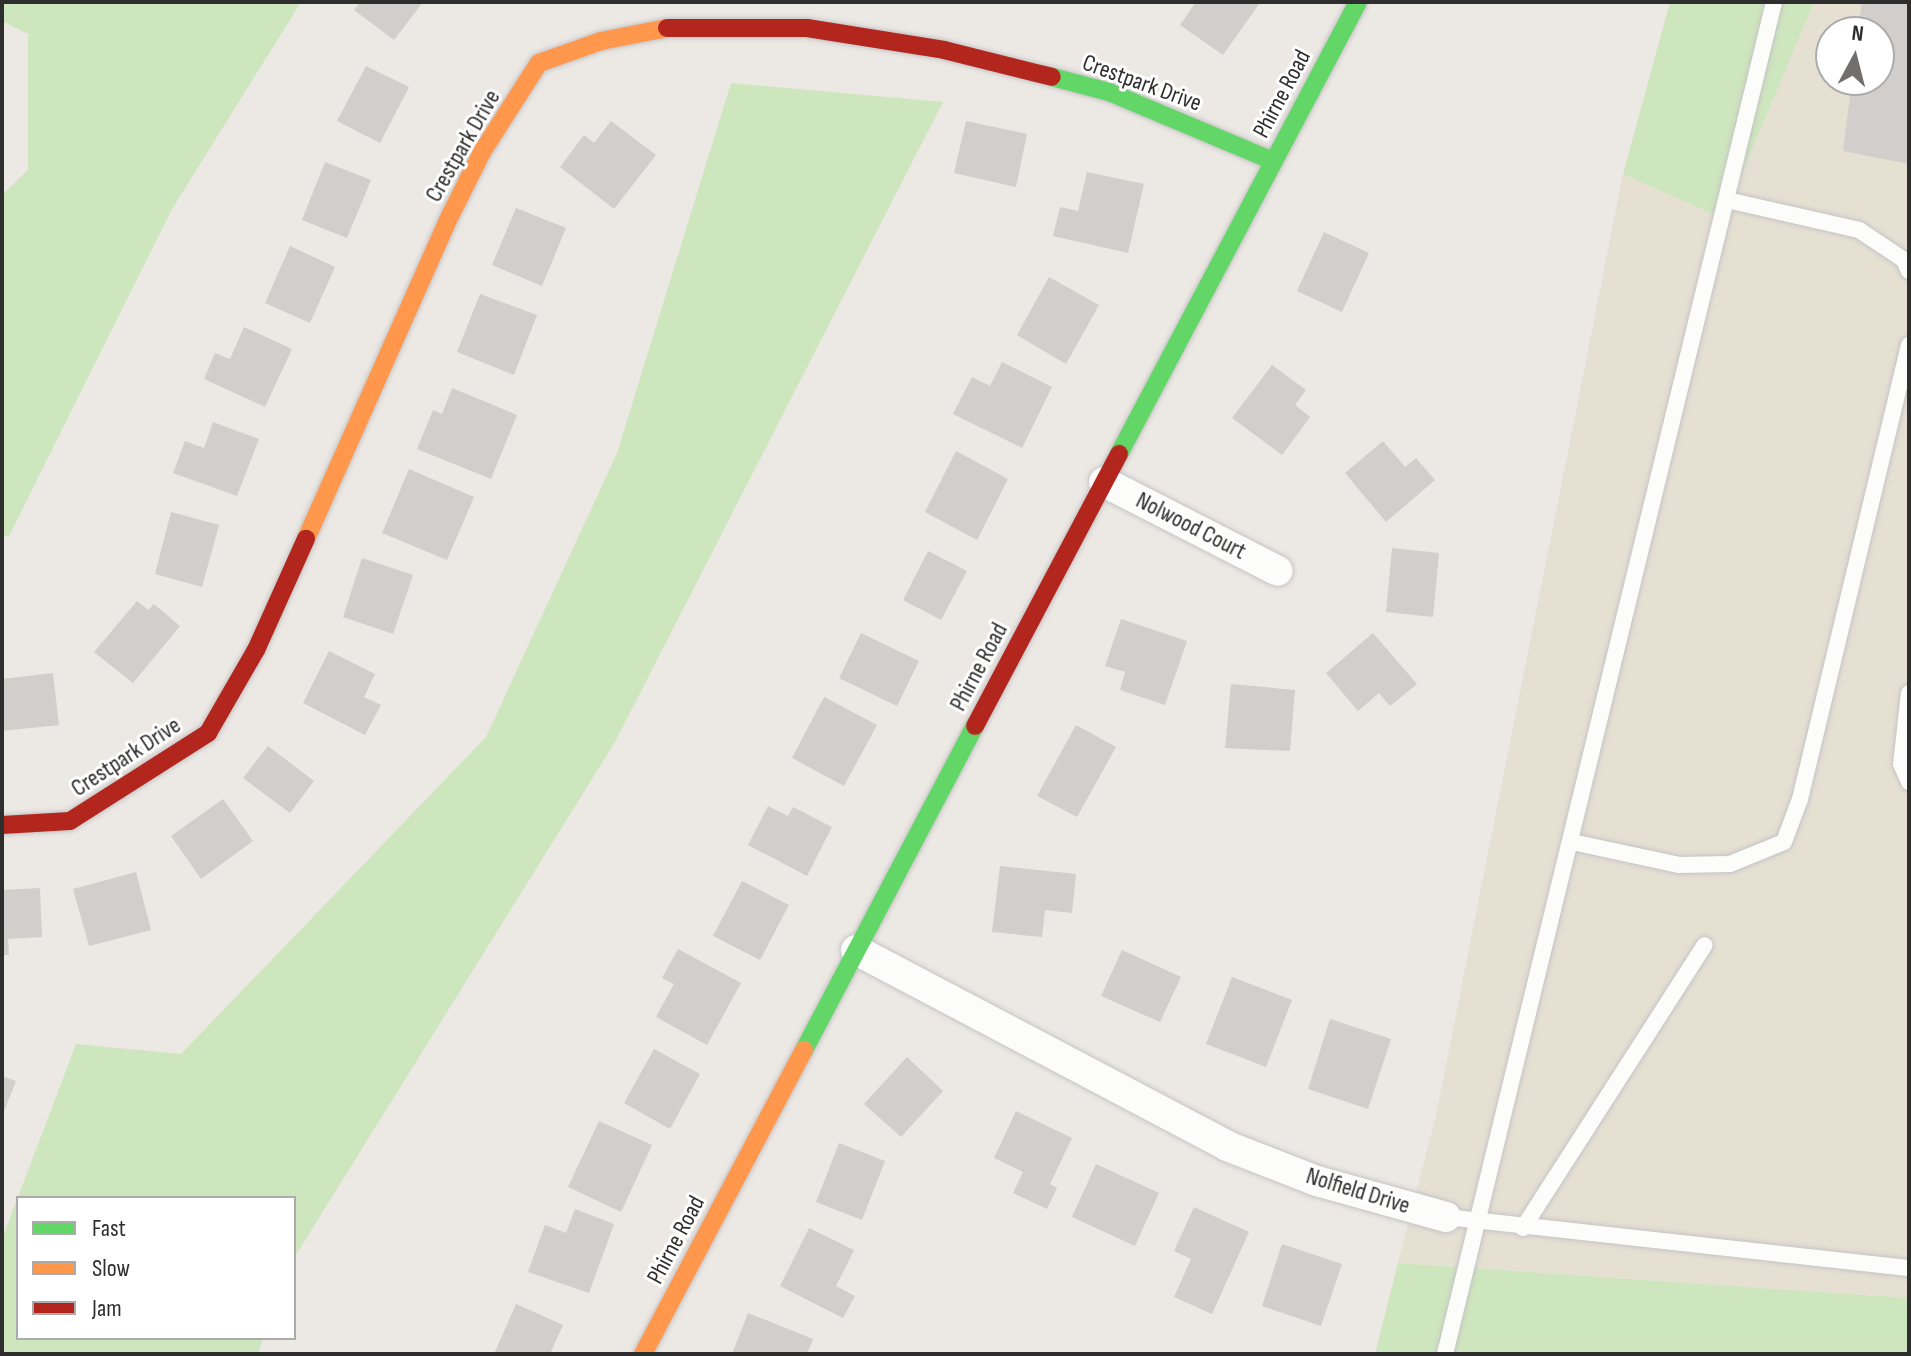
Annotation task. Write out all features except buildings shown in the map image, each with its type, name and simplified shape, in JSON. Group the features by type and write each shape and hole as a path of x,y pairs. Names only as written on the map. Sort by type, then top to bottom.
{"street":[{"name":"Phirne Road","path":"643,1354 1358,2"},
{"name":"Crestpark Drive","path":"2,825 70,821 208,733 256,650 451,214 482,152 539,63 601,41 670,28 807,28 944,50 1109,92 1273,161"},
{"name":"Nolwood Court","path":"1104,482 1278,571"},
{"name":"Nolfield Drive","path":"856,950 1227,1146 1317,1181 1446,1217"}],"lane":[{"path":"1445,1354 1774,2"},
{"path":"1727,200 1859,230 1904,260 1909,271"},
{"path":"1572,842 1679,865 1730,864 1784,842 1800,799 1909,345"},
{"path":"1909,693 1901,764 1909,782"},
{"path":"1523,1228 1705,945"},
{"name":"Nolfield Drive","path":"1446,1217 1523,1228 1909,1268"}],"shaded area":[{"path":"1814,2 1909,2 1909,1298 1398,1263 1436,1115 1623,174 1723,219"}],"green space":[{"path":"2,2 301,2 172,209 9,536 2,537 2,195 28,170 28,34 2,21"},
{"path":"1670,2 1814,2 1723,219 1623,174"},
{"path":"731,83 943,102 615,742 296,1255 296,1196 18,1196 76,1044 181,1054 486,737 617,453"},
{"path":"16,1202 16,1340 262,1340 258,1354 2,1354 2,1239"},
{"path":"1398,1263 1909,1298 1909,1354 1375,1354"}],"traffic: fast":[{"path":"1119,454 1358,2"},
{"path":"1052,77 1109,92 1273,161"},
{"path":"804,1050 975,726"}],"traffic: slow":[{"path":"306,539 451,214 482,152 539,63 601,41 667,28"},
{"path":"643,1354 804,1050"}],"traffic: jam":[{"path":"667,28 807,28 944,50 1052,77"},
{"path":"975,726 1119,454"},
{"path":"2,825 70,821 208,733 256,650 306,539"}]}
